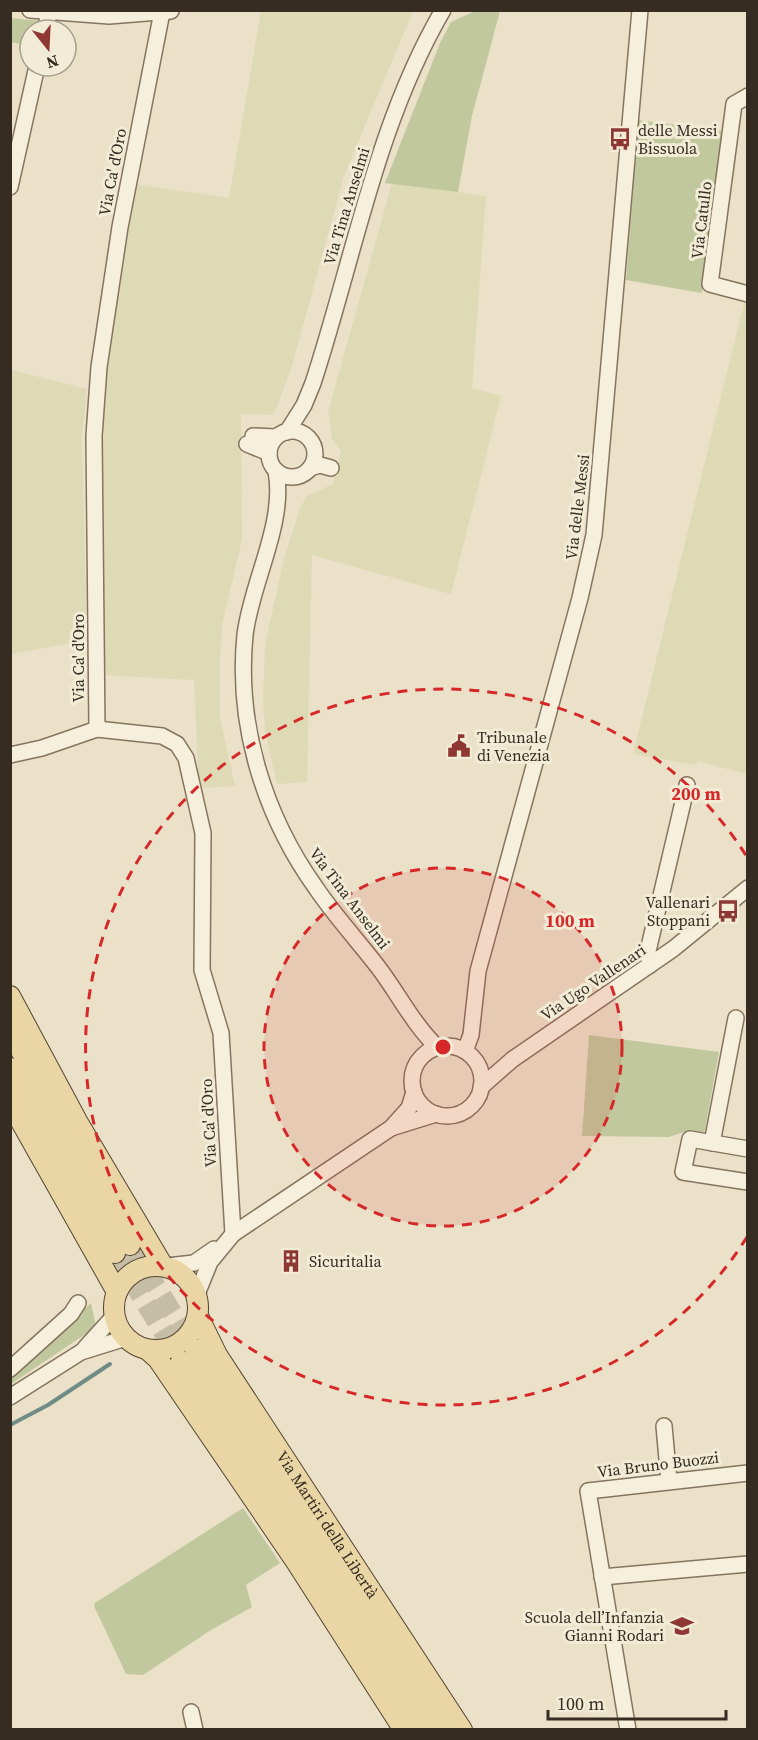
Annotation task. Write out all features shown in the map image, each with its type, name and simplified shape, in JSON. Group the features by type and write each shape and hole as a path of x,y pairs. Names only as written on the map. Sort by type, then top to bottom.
{"main road":[{"path":"10,996 77,1121 132,1215 165,1266 185,1277 197,1294 198,1316 194,1329 180,1343 162,1350 148,1350"},
{"path":"10,1031 123,1249 10,1068"},
{"path":"10,1102 117,1292"},
{"path":"165,1266 148,1266 135,1270 124,1280 117,1292 114,1316 126,1338 148,1350 158,1359 245,1486 404,1730"},
{"name":"Via Martiri della Libertà","path":"198,1316 217,1356 462,1730"},
{"name":"Via Martiri della Libertà","path":"423,1730 188,1355 443,1730"}],"street":[{"path":"30,10 118,16 167,11"},
{"name":"Via Tina Anselmi","path":"426,40 431,10"},
{"name":"Via Tina Anselmi","path":"312,386 368,187 426,40 443,10"},
{"name":"Via delle Messi","path":"459,1049 470,1029 478,971 580,597 594,535 640,10"},
{"name":"Via Ca' d'Oro","path":"167,11 120,227 96,392 94,435 98,729 171,739 182,750 189,766 204,840 202,970 222,1039 231,1236"},
{"path":"48,18 49,13"},
{"path":"10,187 34,78"},
{"name":"Via Catullo","path":"747,96 734,104 711,284 747,294"},
{"path":"269,453 312,386"},
{"path":"276,514 303,472 312,445 307,428 312,386"},
{"path":"276,471 287,476 320,465 332,465 299,432 250,440 269,453 276,471 276,514"},
{"name":"Via Tina Anselmi","path":"276,514 249,609 245,637 246,716 258,771 272,814 304,870 400,996 412,1018 437,1047"},
{"path":"10,755 42,748 98,729"},
{"path":"650,965 648,951 687,784"},
{"name":"Via Ugo Vallenari","path":"481,1087 513,1059 650,965 747,888"},
{"path":"712,1143 736,1017"},
{"name":"Via Tina Anselmi","path":"412,1018 417,1062"},
{"path":"165,1266 188,1265 199,1260 392,1128 409,1108 414,1092 413,1071 423,1055 437,1047 459,1049 477,1064 481,1074 481,1087 475,1101 467,1109 447,1116 425,1110 414,1092"},
{"name":"Via Ugo Vallenari","path":"477,1064 493,1065 513,1059"},
{"path":"392,1128 436,1114"},
{"path":"747,1149 690,1139 683,1172 747,1182"},
{"path":"197,1294 205,1271 231,1236"},
{"path":"10,1369 70,1314 78,1303"},
{"path":"81,1352 114,1316"},
{"path":"10,1397 81,1352 126,1338"},
{"path":"664,1426 669,1481"},
{"name":"Via Bruno Buozzi","path":"627,1730 588,1491 747,1473"},
{"path":"602,1577 747,1564"},
{"path":"191,1712 195,1730"}],"shaded area":[{"path":"261,11 413,11 344,176 292,366 275,412 270,415 241,414 242,539 222,626 220,659 220,717 235,786 199,788 194,680 102,675 100,436 105,358 133,184 229,198"},
{"path":"392,183 486,196 472,388 501,396 451,594 312,555 307,782 277,784 265,731 263,698 265,645 284,559 300,508 307,496 333,484 341,451 332,439 328,412"},
{"path":"747,302 748,767 746,774 698,761 696,765 633,754 744,303"},
{"path":"11,370 87,389 82,437 87,640 11,654"}],"green space":[{"path":"475,11 500,11 472,116 458,192 385,183 440,43 451,22"},
{"path":"11,18 18,19 18,43 11,42"},
{"path":"638,120 724,131 702,293 626,280"},
{"path":"589,1035 719,1052 704,1135 684,1132 669,1137 582,1136"},
{"path":"91,1303 96,1327 11,1384 11,1374"},
{"path":"243,1508 280,1563 246,1585 252,1607 211,1630 143,1675 126,1674 94,1606 95,1603"}],"waterway":[{"path":"10,1425 48,1405 110,1364"}],"tunnel":[{"path":"130,1245 195,1349"},
{"path":"115,1253 181,1361"}],"place":[{"name":"delle Messi Bissuola","path":"620,139"},
{"name":"Tribunale di Venezia","path":"459,746"},
{"name":"Vallenari Stoppani","path":"728,911"},
{"name":"Sicuritalia","path":"291,1261"},
{"name":"Scuola dell’Infanzia Gianni Rodari","path":"682,1626"}]}
